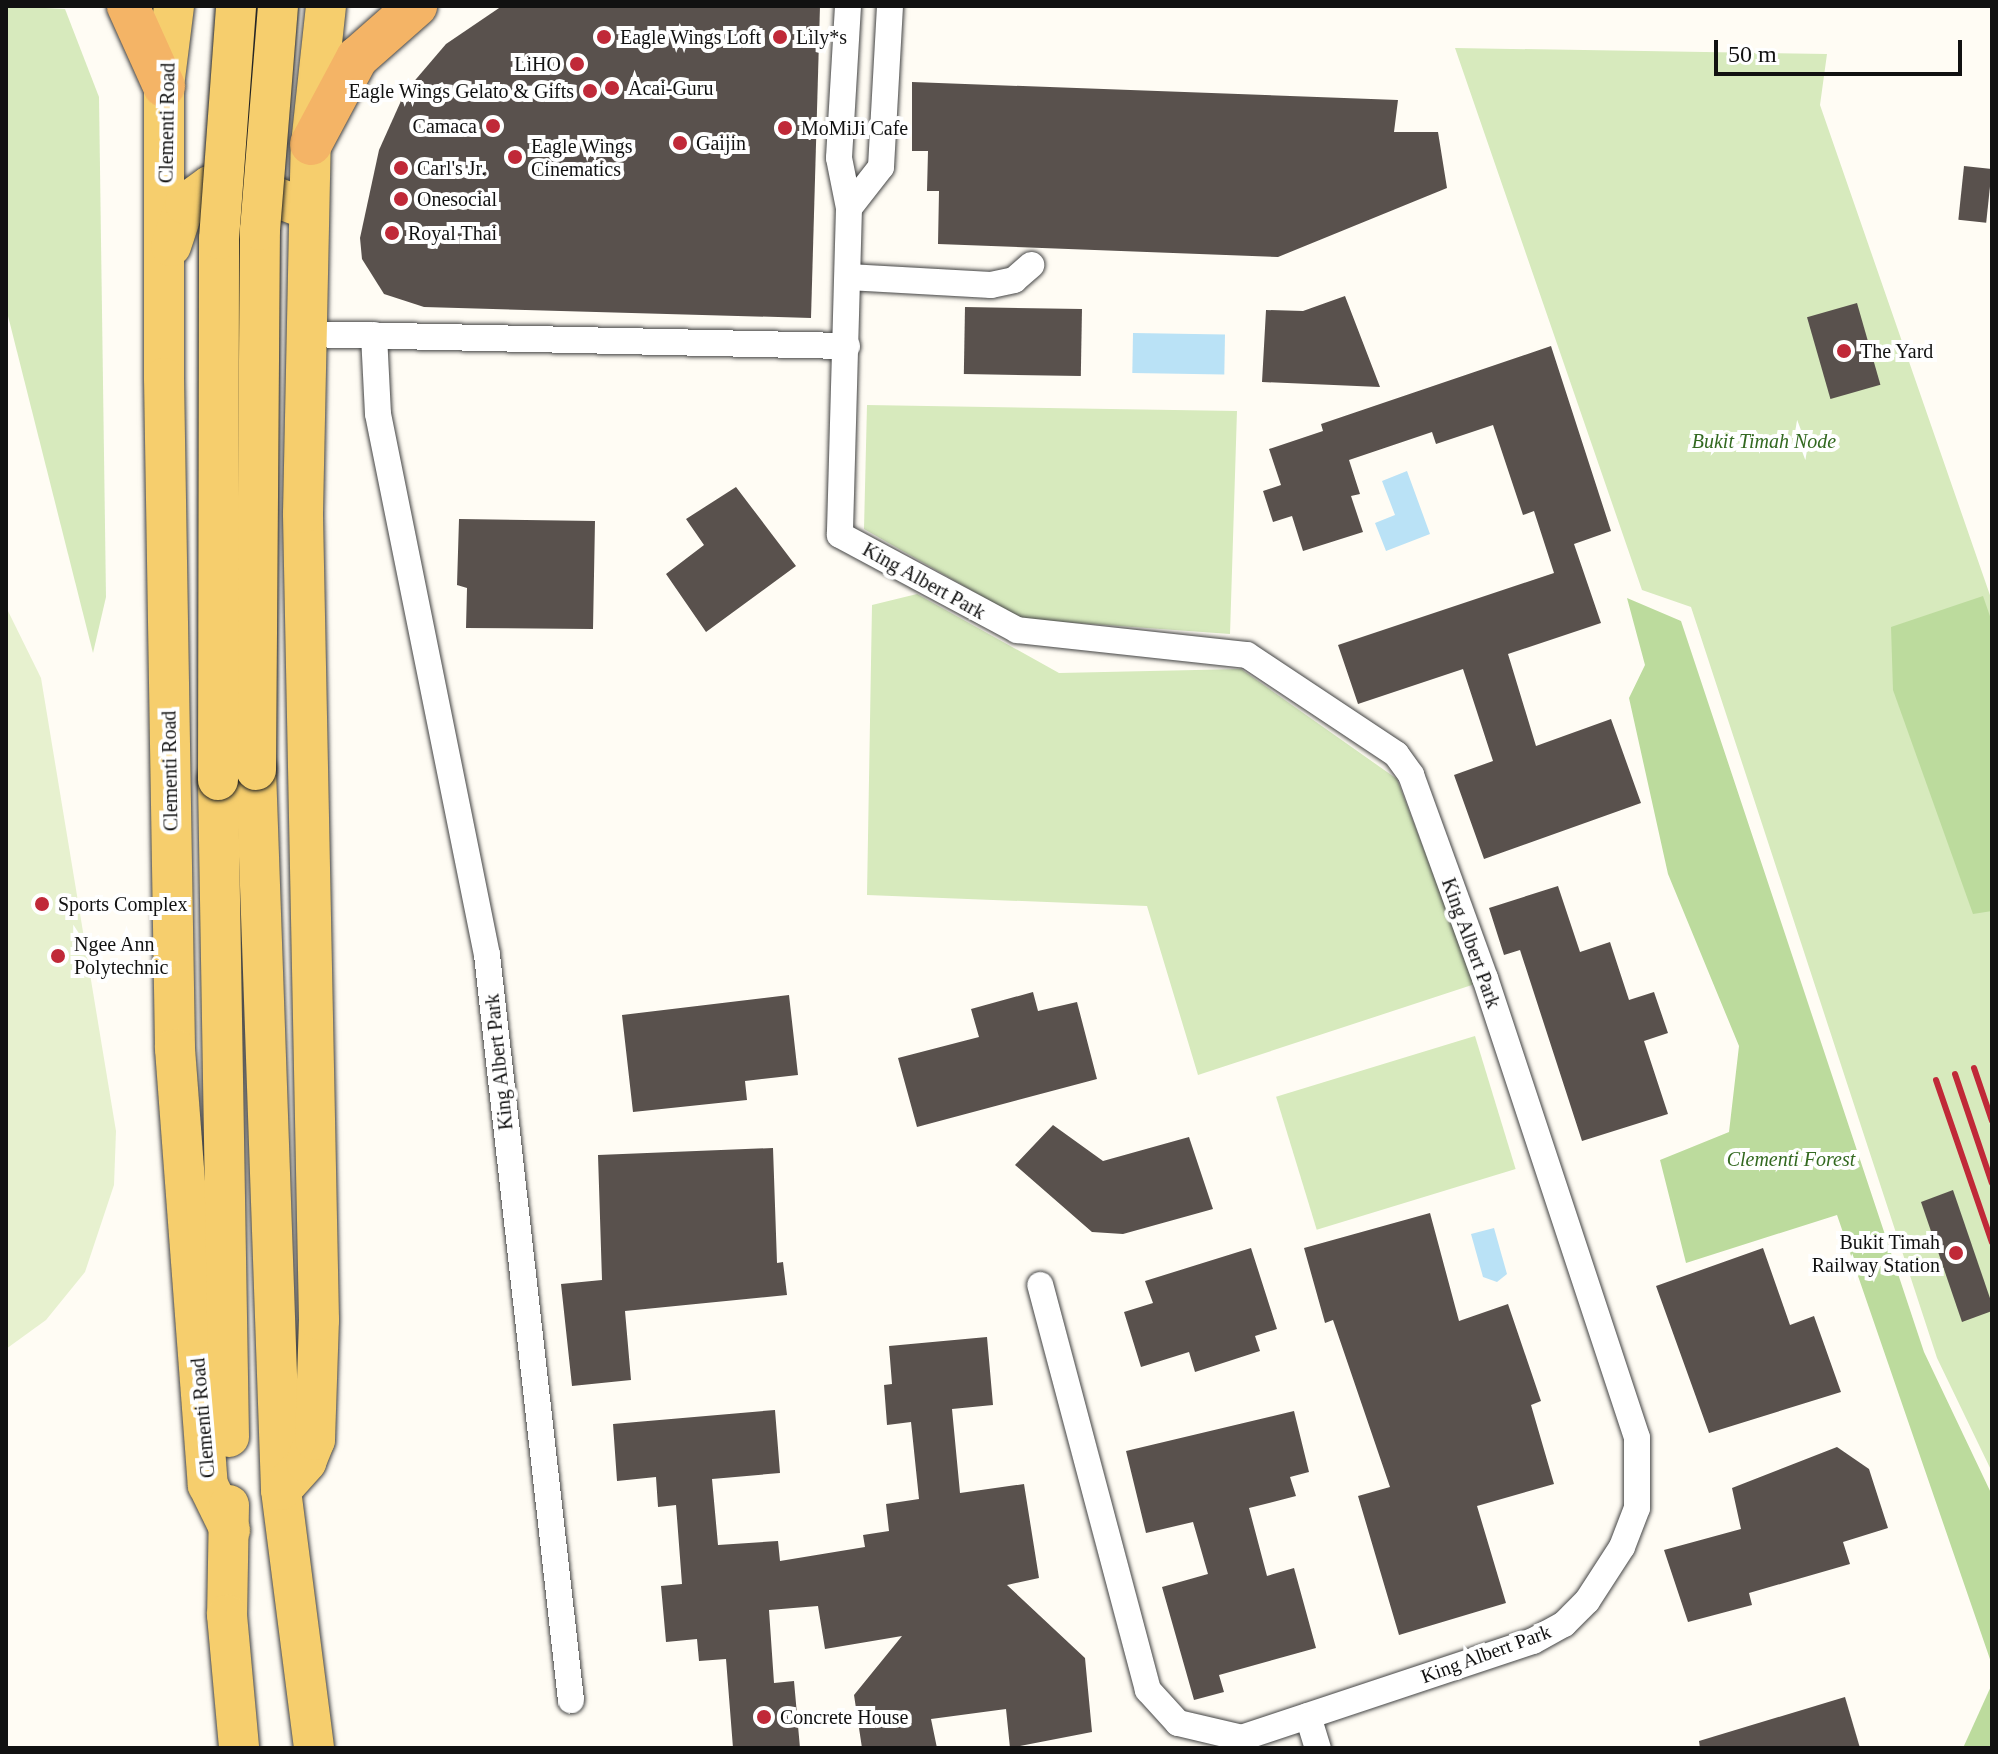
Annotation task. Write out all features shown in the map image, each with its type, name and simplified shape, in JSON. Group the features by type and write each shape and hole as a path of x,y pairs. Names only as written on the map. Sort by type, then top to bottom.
{"highway":[{"path":"128,6 164,86"},
{"path":"311,144 357,58 416,6"}],"main road":[{"name":"Clementi Road","path":"174,6 164,86 167,257 164,378 175,1049 208,1485 230,1530"},
{"name":"Clementi Road","path":"236,6 219,239 218,780 230,1530 227,1615 239,1748"},
{"path":"278,6 260,230 256,770 281,1490 314,1748"},
{"path":"281,1490 306,1462 315,1440 319,1320 304,334 311,210 311,144 326,6"},
{"path":"167,257 185,204 210,186 249,187 311,210"}],"street":[{"name":"King Albert Park","path":"848,6 839,158 849,208 840,535 1017,630 1065,638 1212,647 1271,667 1403,764 1485,978 1637,1438 1637,1508 1606,1575 1564,1624 1533,1641 1242,1738 1178,1723 1148,1690 1040,1285"},
{"path":"849,208 881,167 890,6"},
{"path":"844,77 886,79"},
{"path":"848,277 991,285 1014,280 1031,265"},
{"path":"304,334 847,346"},
{"name":"King Albert Park","path":"374,335 378,414 487,955 571,1700"},
{"path":"1308,1716 1318,1748"}],"green space":[{"path":"6,6 65,9 99,97 106,597 93,653 6,308"},
{"name":"Bukit Timah Node","path":"1455,48 1827,54 1820,105 1992,601 1992,1472 1937,1358 1691,607 1642,590"},
{"path":"867,405 1237,411 1230,634 1022,619 864,529"},
{"path":"917,594 1059,673 1241,669 1397,779 1475,984 1198,1075 1147,906 867,895 872,605"},
{"path":"1983,596 1992,622 1992,911 1973,914 1893,690 1891,627"},
{"name":"Clementi Forest","path":"1627,598 1681,621 1924,1352 1992,1495 1992,1665 1837,1215 1686,1263 1660,1160 1729,1132 1739,1046 1668,874 1629,698 1645,665"},
{"name":"Sports Complex","path":"6,607 41,678 116,1131 114,1185 85,1272 46,1320 6,1349"},
{"path":"1475,1036 1516,1169 1317,1230 1276,1097"},
{"path":"1992,1684 1992,1748 1963,1748"}],"water":[{"path":"1133,333 1225,335 1224,375 1132,373"},
{"path":"1407,471 1430,534 1386,551 1375,523 1395,515 1382,481"},
{"path":"1494,1228 1507,1274 1497,1282 1483,1277 1471,1234"}],"building":[{"path":"502,6 820,6 811,318 424,307 384,294 362,259 360,238 379,150 405,92 446,44"},
{"path":"912,82 1398,100 1394,132 1438,132 1447,188 1278,257 938,244 939,191 927,191 928,151 912,151"},
{"path":"1964,166 1992,169 1986,223 1958,220"},
{"path":"1345,296 1380,387 1262,382 1266,310 1303,311"},
{"name":"The Yard","path":"1857,303 1880,385 1830,399 1807,317"},
{"path":"965,307 1082,309 1081,376 964,374"},
{"path":"1551,346 1611,531 1574,544 1601,623 1508,654 1536,746 1611,719 1641,803 1484,859 1454,775 1493,761 1463,669 1358,704 1338,645 1554,573 1534,511 1523,515 1493,425 1436,444 1432,432 1349,460 1360,494 1351,496 1363,532 1303,551 1292,516 1273,522 1263,491 1281,485 1269,449 1323,431 1321,424"},
{"path":"736,487 796,566 706,632 666,574 704,545 686,519"},
{"path":"459,519 595,521 593,629 466,628 467,588 457,585"},
{"path":"1558,886 1580,952 1610,942 1629,1000 1654,992 1668,1033 1644,1041 1668,1114 1582,1141 1520,950 1504,955 1489,908"},
{"path":"1033,992 1038,1011 1077,1002 1097,1079 917,1127 898,1058 979,1037 971,1009"},
{"path":"789,995 798,1075 745,1081 747,1100 633,1112 622,1015"},
{"path":"1053,1125 1103,1161 1189,1137 1213,1209 1123,1234 1092,1232 1015,1165"},
{"path":"773,1148 777,1263 783,1262 787,1295 625,1311 631,1380 572,1386 561,1284 602,1280 598,1155"},
{"name":"Bukit Timah Railway Station","path":"1953,1190 1992,1304 1992,1311 1962,1322 1921,1202"},
{"path":"1430,1213 1459,1321 1508,1304 1541,1401 1531,1405 1554,1484 1477,1506 1506,1603 1399,1635 1358,1496 1390,1487 1333,1320 1325,1323 1304,1248"},
{"path":"1251,1248 1277,1329 1255,1336 1260,1351 1195,1372 1189,1352 1141,1367 1124,1312 1153,1303 1145,1281"},
{"path":"1763,1248 1790,1325 1814,1316 1841,1392 1709,1433 1656,1286"},
{"path":"987,1337 993,1405 952,1409 960,1493 1024,1484 1039,1578 1007,1585 1085,1658 1092,1732 1010,1748 1006,1709 931,1719 937,1748 862,1748 854,1695 902,1636 825,1649 818,1606 769,1610 774,1683 794,1681 800,1748 733,1748 726,1659 699,1661 697,1639 666,1642 661,1586 682,1584 676,1505 658,1507 656,1477 617,1481 613,1424 775,1410 780,1473 712,1479 718,1545 778,1541 780,1561 865,1547 863,1535 889,1531 886,1504 919,1499 911,1422 887,1425 884,1385 892,1384 889,1346"},
{"path":"1294,1411 1309,1472 1290,1477 1296,1496 1249,1508 1267,1576 1294,1568 1316,1648 1219,1675 1224,1692 1194,1700 1162,1587 1208,1574 1193,1522 1146,1533 1126,1451"},
{"path":"1837,1447 1869,1469 1888,1528 1843,1542 1850,1564 1749,1593 1752,1605 1688,1622 1664,1550 1741,1529 1732,1488"},
{"path":"1845,1697 1860,1748 1700,1748 1699,1741"}],"railway":[{"path":"1974,1068 1992,1121"},
{"path":"1955,1074 1992,1183"},
{"path":"1936,1080 1992,1243"}],"place":[{"name":"Eagle Wings Loft","path":"604,37"},
{"name":"Lily*s","path":"780,37"},
{"name":"LiHO","path":"577,64"},
{"name":"Acai-Guru","path":"612,88"},
{"name":"Eagle Wings Gelato & Gifts","path":"590,91"},
{"name":"Camaca","path":"493,126"},
{"name":"MoMiJi Cafe","path":"785,128"},
{"name":"Gaijin","path":"680,143"},
{"name":"Eagle Wings Cinematics","path":"515,157"},
{"name":"Carl's Jr.","path":"401,168"},
{"name":"Onesocial","path":"401,199"},
{"name":"Royal Thai","path":"392,233"},
{"name":"The Yard","path":"1844,351"},
{"name":"Sports Complex","path":"42,904"},
{"name":"Ngee Ann Polytechnic","path":"58,956"},
{"name":"Bukit Timah Railway Station","path":"1956,1253"},
{"name":"Concrete House","path":"764,1717"}]}
